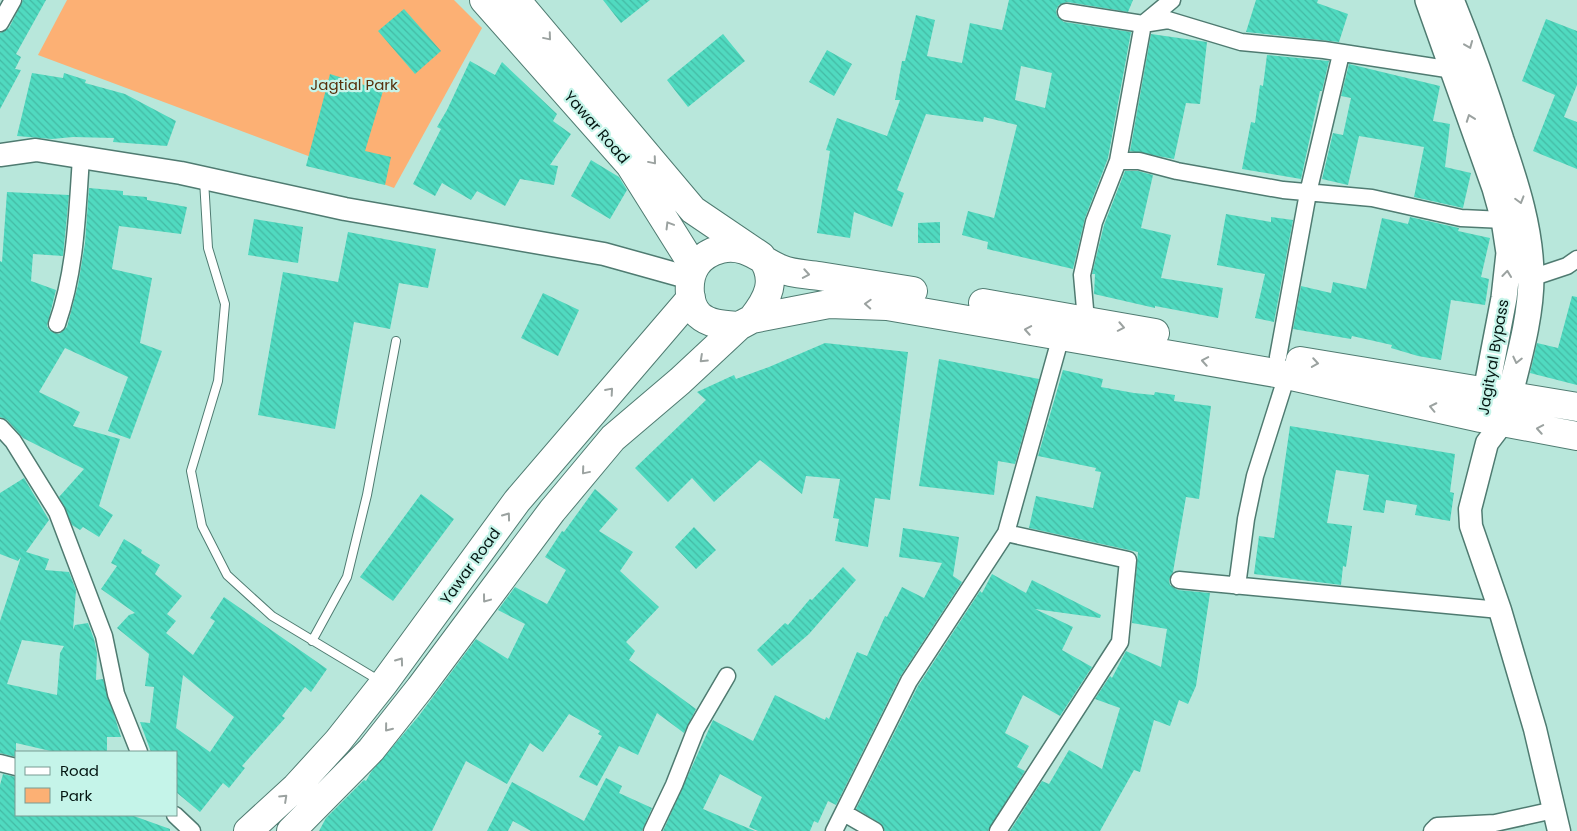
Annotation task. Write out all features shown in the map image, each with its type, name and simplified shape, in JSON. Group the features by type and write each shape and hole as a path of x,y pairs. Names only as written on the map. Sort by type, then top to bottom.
{"highway":[{"name":"Yawar Road","path":"248,831 302,780 338,740 384,683 518,501 692,281 630,164 484,0"},
{"path":"516,0 693,210 781,269 1086,320 1282,366 1490,428 1577,436"},
{"path":"291,831 371,750 420,688 552,511 613,438 746,322 769,293 771,280 768,266 761,256 734,248 722,248 707,254 692,281 696,311 706,320 721,325 746,322 829,304 887,306 1061,336 1498,393 1577,407"}],"main road":[{"name":"Jagityal Bypass","path":"1428,0 1495,188 1504,220 1509,253 1498,393 1490,428"},
{"name":"Jagityal Bypass","path":"1451,0 1477,64 1520,203 1529,246 1531,278 1524,333 1498,393"},
{"path":"0,155 36,150 204,178 345,209 604,254 692,281"},
{"path":"1490,428 1470,509 1471,526 1500,610 1535,729 1557,821"}],"street":[{"path":"0,24 13,0"},
{"path":"1086,320 1082,275 1094,222 1118,161 1143,24 1172,0"},
{"path":"1066,12 1143,24 1168,20 1241,42 1324,50 1453,70"},
{"path":"1237,586 1246,519 1282,366 1308,193 1341,54"},
{"path":"57,324 64,303 74,258 82,158"},
{"path":"1118,161 1140,161 1177,171 1308,193 1372,198 1461,218 1504,220"},
{"path":"1531,278 1567,266 1577,259"},
{"path":"834,831 909,681 1006,533 1061,336"},
{"path":"0,427 13,440 57,512 104,636 116,694 139,751"},
{"path":"998,831 1120,642 1128,560 1006,533"},
{"path":"1179,580 1500,610"},
{"path":"652,831 674,785 696,729 726,676"},
{"path":"0,763 15,768"},
{"path":"844,813 875,831"},
{"path":"176,816 192,831"},
{"path":"1432,831 1437,826 1557,821"}],"lane":[{"path":"204,178 208,248 225,304 218,381 191,471 202,526 227,575 272,616 312,642 384,683"},
{"path":"312,642 347,577 367,495 396,341"}],"green space":[{"name":"Jagtial Park","path":"67,0 454,0 482,28 394,188 38,55"}],"building":[{"path":"23,0 46,0 16,54 21,57 15,69 21,70 0,109 0,33 9,28"},
{"path":"603,0 650,0 621,23"},
{"path":"1009,0 1133,0 1128,12 1067,2 1059,5 1056,10 1057,16 1064,22 1131,32 1108,158 1085,218 1073,269 987,249 988,242 962,235 968,211 994,218 1017,125 984,117 983,122 926,114 897,190 904,193 892,227 854,212 850,238 817,233 830,151 826,150 837,118 887,136 900,100 895,100 902,61 905,61 916,15 935,20 927,56 962,63 970,23 1002,30","holes":["1021,66 1052,73 1045,108 1015,100"]},
{"path":"1256,0 1318,0 1317,3 1348,14 1339,42 1246,32"},
{"path":"404,9 441,51 415,74 378,31"},
{"path":"1546,19 1577,31 1577,85 1564,117 1577,122 1577,169 1533,151 1555,95 1522,81"},
{"path":"723,34 745,61 688,107 667,80"},
{"path":"1151,34 1207,42 1200,104 1186,103 1174,159 1130,151"},
{"path":"827,50 852,64 834,96 809,82"},
{"path":"1267,55 1329,61 1322,91 1320,91 1301,179 1242,169 1251,122 1255,123 1260,85 1263,86"},
{"path":"470,61 495,75 502,62 557,114 553,121 571,134 550,165 558,166 554,185 520,179 505,206 477,191 471,200 442,183 435,196 413,184 441,129 437,127"},
{"path":"1349,64 1440,86 1433,121 1450,124 1445,167 1471,173 1463,208 1414,197 1424,147 1359,136 1348,185 1322,179 1333,133 1343,135 1351,98 1341,96"},
{"path":"32,73 63,78 64,73 86,80 85,83 125,94 176,121 167,146 113,142 114,138 73,137 52,139 17,136"},
{"path":"330,74 383,91 365,151 391,157 385,185 306,166"},
{"path":"591,160 619,177 627,190 610,219 571,196"},
{"path":"1125,171 1138,171 1153,175 1141,228 1171,235 1161,278 1223,288 1218,318 1155,306 1155,308 1094,294 1095,274 1092,274 1104,225"},
{"path":"89,188 123,191 123,195 147,197 147,200 187,207 181,234 119,226 112,269 152,278 140,343 162,351 130,439 108,431 128,377 65,348 39,392 80,412 73,426 120,439 99,506 113,515 99,537 83,527 80,530 72,525 59,497 84,469 23,438 7,420 0,417 0,261 2,262 7,192 69,195 63,256 33,254 31,281 56,290 47,326 50,331 59,334 67,327 78,285 85,243"},
{"path":"1226,214 1271,222 1271,217 1293,220 1274,322 1255,318 1265,274 1217,265"},
{"path":"1410,217 1459,228 1458,231 1490,238 1481,277 1489,279 1485,305 1451,300 1441,360 1418,356 1391,348 1392,345 1352,336 1351,339 1293,329 1301,286 1331,293 1333,282 1366,289 1382,218 1408,224"},
{"path":"254,219 303,227 298,263 248,255"},
{"path":"940,222 940,243 918,243 918,223"},
{"path":"348,232 436,249 428,288 399,283 390,329 354,322 335,429 258,415 283,272 338,282"},
{"path":"543,293 579,310 558,356 521,338"},
{"path":"1572,296 1577,297 1577,385 1530,373 1537,343 1558,348"},
{"path":"825,343 908,352 890,500 875,498 868,547 835,541 839,519 833,518 840,479 806,476 802,494 760,460 714,502 692,478 668,502 635,468 706,400 697,392 734,375 736,379"},
{"path":"939,359 1039,379 1015,464 998,461 994,495 919,486"},
{"path":"1063,370 1103,379 1101,387 1134,393 1154,395 1155,392 1175,395 1174,401 1211,406 1199,499 1186,497 1173,572 1169,580 1170,585 1178,590 1210,593 1196,686 1188,704 1179,700 1170,726 1154,720 1140,772 1134,770 1100,831 1010,831 1042,781 1049,784 1069,750 1102,769 1120,708 1095,699 1110,676 1112,678 1126,651 1161,667 1167,629 1132,623 1138,552 1029,528 1036,496 1093,508 1101,472 1095,471 1096,468 1038,456"},
{"path":"1290,426 1455,454 1450,492 1454,493 1450,521 1415,515 1417,505 1386,500 1384,513 1363,510 1369,475 1336,470 1327,523 1352,526 1346,567 1343,566 1341,585 1254,574 1259,536 1274,538"},
{"path":"24,478 49,520 26,552 49,559 45,570 69,572 76,590 73,630 75,625 88,623 94,639 97,653 96,680 103,679 121,737 107,737 107,751 51,751 16,743 15,757 0,753 0,621 21,557 18,561 0,554 0,493","holes":["22,640 64,646 60,653 57,695 7,684"]},
{"path":"595,489 618,509 599,531 633,552 620,571 659,607 626,642 635,651 629,660 696,709 684,733 657,713 638,755 619,746 597,786 579,777 602,736 598,734 600,731 569,714 543,752 530,743 507,784 466,761 432,831 319,831 326,818 364,780 366,781 371,772 418,717 476,639 508,659 525,624 498,610 515,587 547,604 566,570 545,557 562,531 564,532"},
{"path":"421,494 454,519 393,601 360,577"},
{"path":"694,527 716,550 696,569 675,547"},
{"path":"903,528 959,537 953,576 962,582 900,677 836,805 828,801 818,823 814,821 810,831 758,831 749,827 762,797 720,774 703,809 755,831 663,831 713,720 753,741 775,695 825,720 826,717 829,719 857,652 867,656 885,616 887,617 902,587 924,598 942,563 899,557"},
{"path":"124,539 142,550 141,553 160,565 155,574 182,596 167,614 176,621 166,633 193,655 215,621 210,618 224,597 327,669 311,692 305,687 282,716 285,718 242,766 245,768 229,788 223,783 200,812 178,794 178,751 151,751 140,722 150,723 154,687 145,686 149,654 117,628 129,615 135,613 101,589 117,566 111,563","holes":["183,675 234,717 210,752 176,728"]},
{"path":"843,567 856,580 809,634 772,666 757,650 785,623 788,625 810,599 812,600"},
{"path":"992,574 1026,593 1032,580 1101,615 1100,618 1035,609 1073,627 1062,650 1092,667 1060,716 1023,695 1005,733 1029,746 1017,767 1025,771 988,831 885,831 880,823 856,809 918,686 980,591 982,593"},
{"path":"3,774 15,777 15,816 134,816 170,829 170,831 0,831 0,785"},
{"path":"606,778 622,786 619,793 652,808 642,831 531,831 513,821 508,831 487,831 512,782 584,821"}]}
